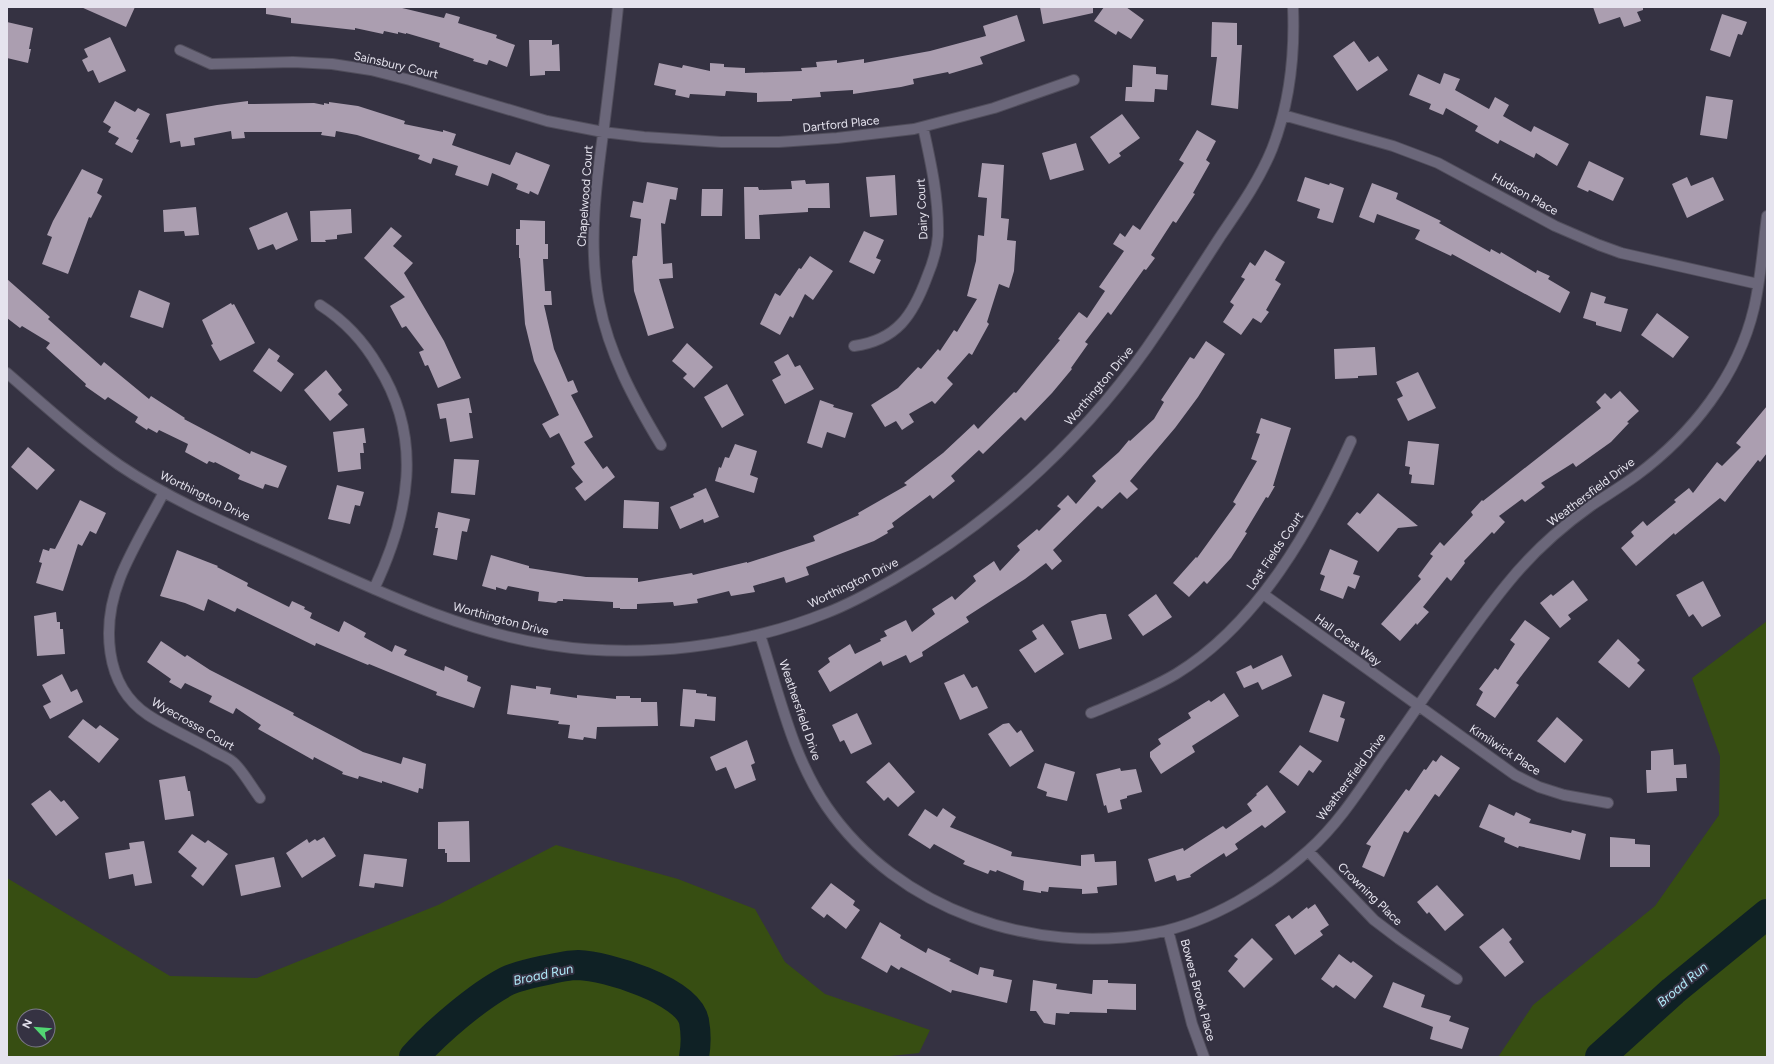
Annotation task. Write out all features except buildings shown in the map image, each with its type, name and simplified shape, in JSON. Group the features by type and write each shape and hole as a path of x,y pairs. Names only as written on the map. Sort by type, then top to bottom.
{"street":[{"name":"Chapelwood Court","path":"618,7 598,173 594,232 594,260 599,301 607,335 619,368 641,412 661,446"},
{"name":"Worthington Drive","path":"7,373 79,436 122,467 164,492 195,508 418,608 467,625 516,638 582,649 624,651 683,647 718,643 760,635 830,612 878,588 915,567 960,537 1039,471 1107,398 1146,350 1253,189 1271,152 1283,115 1292,72 1294,51 1293,7"},
{"name":"Sainsbury Court","path":"180,50 211,64 293,62 332,64 372,70 547,121 603,132"},
{"name":"Dartford Place","path":"603,132 644,137 721,142 779,142 837,138 923,127 994,108 1074,80"},
{"name":"Hudson Place","path":"1283,115 1392,146 1438,163 1555,226 1621,253 1758,284"},
{"name":"Dairy Court","path":"854,346 871,344 898,328 910,315 931,267 938,238 937,205 932,166 923,127"},
{"name":"Weathersfield Drive","path":"760,635 796,747 810,778 827,807 848,833 871,857 893,875 925,895 958,912 993,925 1053,937 1084,939 1153,934 1208,916 1253,892 1283,872 1308,851 1344,811 1484,613 1510,580 1533,555 1584,511 1649,465 1667,450 1693,424 1713,398 1730,370 1744,339 1754,308 1767,216"},
{"path":"320,305 337,316 351,329 369,350 393,393 403,424 407,452 407,475 403,508 388,559 374,589"},
{"name":"Lost Fields Court","path":"1091,713 1147,690 1177,673 1206,654 1236,624 1275,577 1315,514 1352,441"},
{"name":"Wyecrosse Court","path":"164,492 120,578 113,601 109,642 113,668 120,685 133,703 148,715 233,762 260,798"},
{"name":"Hall Crest Way","path":"1262,594 1418,707"},
{"name":"Kimilwick Place","path":"1418,707 1515,775 1564,796 1608,803"},
{"name":"Crowning Place","path":"1308,851 1374,920 1457,979"},
{"name":"Bowers Brook Place","path":"1168,930 1192,1024 1204,1057"}],"green space":[{"path":"1767,621 1767,1057 1498,1057 1533,1005 1655,906 1719,815 1720,756 1692,678"},
{"path":"556,845 678,879 755,909 785,962 825,994 930,1030 919,1053 881,1057 7,1057 7,878 170,976 257,978 438,905"}],"waterway":[{"name":"Broad Run","path":"1600,1057 1673,991 1767,914"},
{"name":"Broad Run","path":"414,1057 458,1015 483,996 507,981 542,971 578,965 591,966 625,975 662,990 677,999 688,1010 694,1021 696,1039 694,1057"}]}
